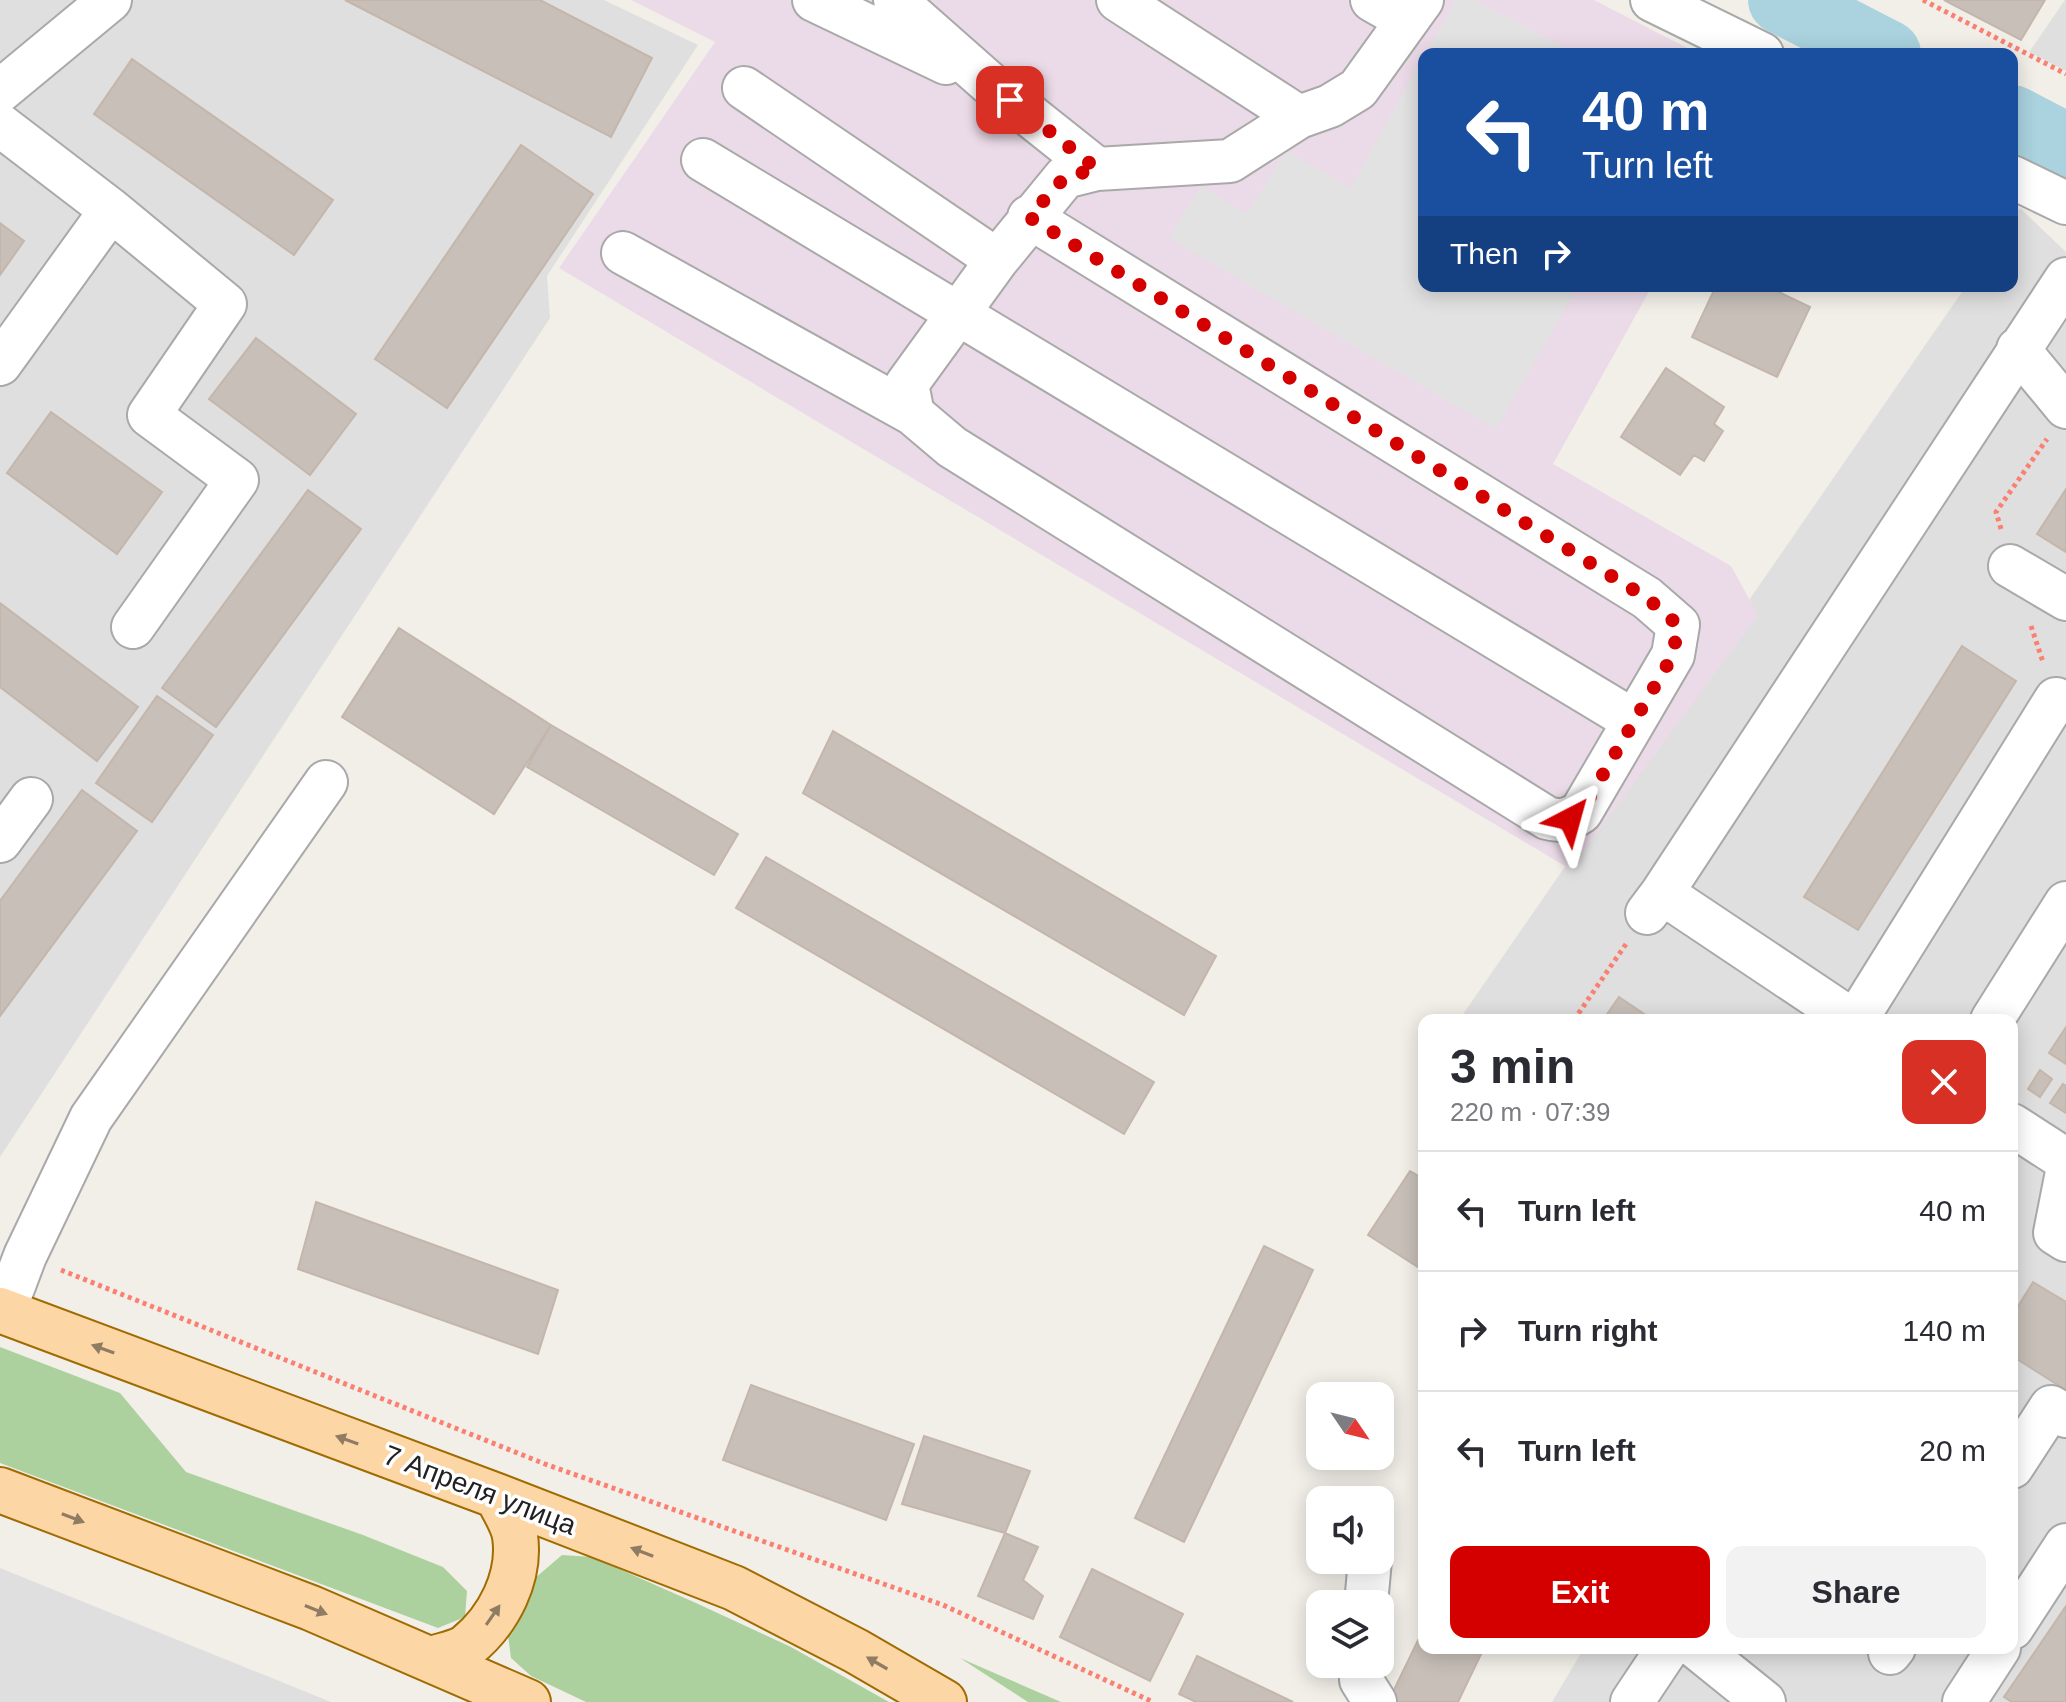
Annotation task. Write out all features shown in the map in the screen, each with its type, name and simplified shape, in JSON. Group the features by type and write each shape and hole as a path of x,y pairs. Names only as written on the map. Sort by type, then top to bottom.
{"main road":[{"name":"7 Апреля улица","path":"2,1311 734,1588 856,1651 944,1702"},
{"path":"0,1490 311,1608 528,1702"},
{"path":"432,1659 465,1648 486,1626 506,1597 516,1564 515,1533 497,1496"}],"street":[{"path":"0,91 110,0"},
{"path":"814,0 989,83"},
{"path":"895,0 989,83 1097,169"},
{"path":"1118,0 1299,117"},
{"path":"913,414 907,384 1029,217 1065,177 1097,169 1230,161 1299,117 1330,106 1358,89 1415,10 1372,0"},
{"path":"1652,0 1750,48"},
{"path":"744,88 997,260"},
{"path":"0,125 111,210 225,304 149,415 237,480 133,627"},
{"path":"703,160 1634,721"},
{"path":"2018,180 2066,203"},
{"path":"0,364 111,210"},
{"path":"623,253 913,414 966,456 1547,818 1558,821 1570,819 1581,812 1673,655 1678,625 1647,598 1029,217"},
{"path":"1844,1014 1655,903 2066,279"},
{"path":"2018,349 2057,422"},
{"path":"2010,566 2066,599"},
{"path":"1858,1014 2056,699"},
{"path":"2,1311 91,1118 326,782"},
{"path":"0,841 31,799"},
{"path":"1996,1014 2066,903"},
{"path":"2018,1129 2066,1160"},
{"path":"2066,1177 2055,1233 2066,1240"},
{"path":"2018,1458 2051,1407 2066,1416"},
{"path":"2018,1619 2066,1545"},
{"path":"1632,1702 1664,1654"},
{"path":"1704,1654 1764,1702"},
{"path":"1964,1702 1995,1654"},
{"path":"1361,1678 1375,1702"}],"path":[{"path":"1923,0 2016,48"},
{"path":"2018,49 2066,74"},
{"path":"2010,566 1996,512 2057,422"},
{"path":"2030,625 2056,699"},
{"path":"1578,1014 1655,903"},
{"path":"25,1256 545,1464 943,1605 1153,1702"}],"shaded area":[{"path":"0,0 604,0 698,45 547,276 550,318 0,1157"},
{"path":"631,0 1594,0 1687,48 1418,48 1418,292 1649,292 1553,464 1731,566 1758,615 1570,869 559,268 715,42"},
{"path":"1456,0 1474,0 1566,48 1428,48"},
{"path":"2066,0 2066,71 2029,52"},
{"path":"1418,67 1418,292 1575,292 1496,429 1169,238 1201,187 1247,213 1287,150 1350,189"},
{"path":"2020,208 2066,252 2066,1702 1552,1702 1580,1654 2018,1654 2018,1014 1463,1014 1962,292 2018,292"},
{"path":"0,1568 331,1702 0,1702"}],"green space":[{"path":"0,1347 120,1393 186,1472 443,1567 467,1591 465,1617 438,1628 0,1463"},
{"path":"562,1555 592,1557 696,1603 791,1647 889,1702 586,1702 531,1676 511,1658 506,1620 534,1579"},
{"path":"960,1658 1061,1702 1028,1702"}],"building":[{"path":"345,0 540,0 652,58 611,137"},
{"path":"1944,0 2045,0 2021,40"},
{"path":"132,59 333,200 294,255 94,114"},
{"path":"521,145 593,194 447,408 375,359"},
{"path":"0,223 24,241 0,275"},
{"path":"1713,292 1779,292 1810,307 1777,377 1692,337"},
{"path":"256,338 356,414 310,475 209,399"},
{"path":"1666,368 1724,407 1714,424 1723,431 1704,461 1694,455 1680,475 1621,437"},
{"path":"51,412 162,492 117,554 7,473"},
{"path":"2066,489 2066,552 2037,534"},
{"path":"308,490 361,529 216,727 162,688"},
{"path":"0,603 138,707 97,761 0,687"},
{"path":"399,628 551,725 494,814 342,717"},
{"path":"1962,646 2016,681 1858,930 1804,897"},
{"path":"157,696 213,735 152,822 96,783"},
{"path":"551,725 738,834 714,875 527,767"},
{"path":"833,731 1216,956 1184,1015 803,793"},
{"path":"82,790 137,831 0,1016 0,901"},
{"path":"766,857 1154,1082 1124,1134 736,908"},
{"path":"1619,997 1644,1014 1607,1014"},
{"path":"2066,1027 2066,1064 2049,1053"},
{"path":"2040,1070 2052,1079 2040,1097 2028,1089"},
{"path":"2063,1084 2066,1086 2066,1113 2050,1103"},
{"path":"1410,1171 1418,1176 1418,1267 1368,1235"},
{"path":"316,1202 558,1290 538,1354 298,1269"},
{"path":"1264,1246 1313,1270 1184,1542 1135,1518"},
{"path":"2033,1282 2066,1302 2066,1390 2018,1360 2018,1306"},
{"path":"751,1385 914,1444 886,1520 723,1460"},
{"path":"924,1436 1030,1471 1005,1533 902,1504"},
{"path":"1005,1533 1038,1547 1023,1580 1043,1596 1033,1619 978,1596"},
{"path":"1092,1569 1183,1614 1150,1681 1060,1637"},
{"path":"2066,1606 2066,1702 2012,1702 2004,1697"},
{"path":"1418,1640 1418,1654 1481,1654 1458,1702 1388,1702"},
{"path":"1197,1656 1293,1702 1196,1702 1179,1694"}],"waterway":[{"path":"1782,0 1875,48"},
{"path":"2018,122 2066,147"}],"route":[{"path":"1010,100 1097,169 1065,177 1029,217 1647,598 1678,625 1673,655 1581,812 1570,819"}]}
